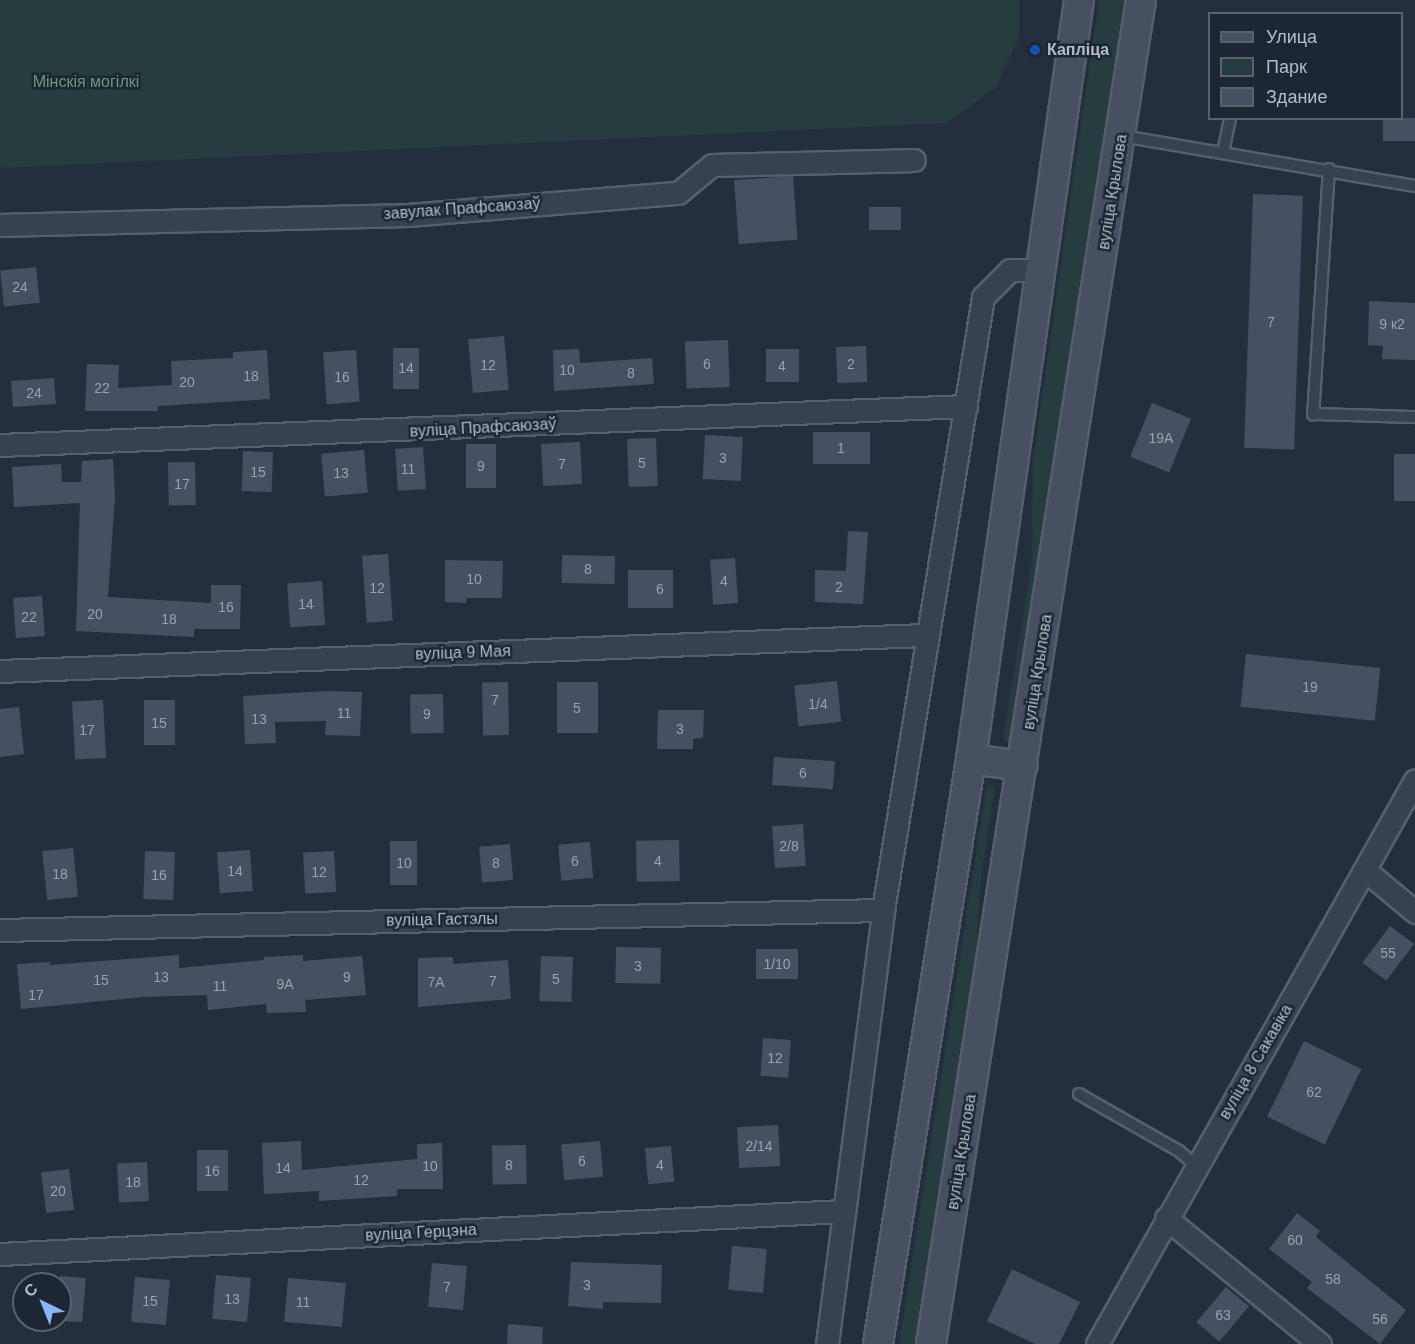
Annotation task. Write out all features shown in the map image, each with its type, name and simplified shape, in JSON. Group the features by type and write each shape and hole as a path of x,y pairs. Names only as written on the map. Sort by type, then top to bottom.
{"main road":[{"path":"878,1344 971,759 1079,0"},
{"name":"вуліца Крылова","path":"932,1344 1142,0"},
{"path":"971,759 1023,766"}],"street":[{"name":"завулак Прафсаюзаў","path":"0,225 408,215 678,193 712,165 915,160"},
{"path":"827,1344 883,909 983,297 1010,270 1042,270"},
{"name":"вуліца Прафсаюзаў","path":"0,445 966,406"},
{"name":"вуліца 9 Мая","path":"0,671 926,635"},
{"name":"вуліца 8 Сакавіка","path":"1097,1344 1166,1218 1366,871 1415,780"},
{"path":"1366,871 1415,912"},
{"name":"вуліца Гастэлы","path":"0,930 883,909"},
{"name":"вуліца Герцэна","path":"0,1254 843,1211"},
{"path":"1166,1218 1320,1344"}],"lane":[{"path":"1223,152 1230,120"},
{"path":"1122,136 1329,169 1415,186"},
{"path":"1329,169 1313,414 1415,417"},
{"path":"1079,1094 1179,1151 1196,1166"}],"green space":[{"name":"Мінскія могілкі","path":"0,0 1019,0 1019,37 996,87 947,123 0,168"},
{"path":"1099,0 1126,0 1009,743 1003,740 1032,560 1033,461"},
{"path":"987,785 995,787 981,876 975,968 917,1344 899,1344"}],"building":[{"path":"1415,118 1415,141 1383,141 1383,120"},
{"path":"793,176 797,240 739,244 734,180"},
{"path":"1253,194 1303,196 1294,450 1244,448"},
{"path":"869,207 901,207 901,230 869,230"},
{"path":"36,267 40,303 4,307 0,271"},
{"path":"1369,301 1415,303 1415,360 1382,359 1383,346 1368,345"},
{"path":"504,336 509,390 473,393 468,339"},
{"path":"728,340 730,387 687,388 685,342"},
{"path":"866,346 867,382 837,383 836,347"},
{"path":"393,348 419,348 419,389 393,389"},
{"path":"579,349 580,363 652,358 654,384 554,391 553,350"},
{"path":"766,349 799,349 799,382 766,382"},
{"path":"267,350 270,399 158,406 158,411 85,411 87,364 119,365 118,388 172,385 171,361 233,358 233,352"},
{"path":"356,350 360,402 327,404 323,352"},
{"path":"54,378 56,404 13,407 11,381"},
{"path":"1152,403 1191,419 1169,473 1130,457"},
{"path":"813,432 870,432 870,464 813,464"},
{"path":"705,435 743,437 741,481 703,479"},
{"path":"656,438 658,486 629,487 627,439"},
{"path":"580,442 582,484 543,486 541,444"},
{"path":"466,444 496,444 496,488 466,488"},
{"path":"423,447 426,489 398,491 395,449"},
{"path":"364,450 368,493 325,497 321,454"},
{"path":"243,451 273,452 272,492 242,491"},
{"path":"1394,454 1415,454 1415,501 1394,501"},
{"path":"113,459 115,497 108,597 211,603 211,585 241,585 240,629 194,629 194,637 76,631 80,503 14,507 12,467 61,464 62,482 81,482 82,461"},
{"path":"168,462 195,462 196,505 169,505"},
{"path":"848,531 868,532 863,604 815,602 815,570 846,571"},
{"path":"388,554 393,621 367,623 362,556"},
{"path":"562,555 615,556 615,584 562,583"},
{"path":"735,558 738,603 713,605 710,560"},
{"path":"445,560 503,561 502,598 466,598 466,603 445,602"},
{"path":"628,570 673,570 673,608 628,608"},
{"path":"322,581 325,625 290,627 287,583"},
{"path":"42,596 45,636 16,638 13,598"},
{"path":"1246,654 1380,668 1375,721 1240,707"},
{"path":"837,681 841,722 799,726 794,685"},
{"path":"482,682 508,682 509,735 483,735"},
{"path":"557,682 598,682 598,733 557,733"},
{"path":"327,691 362,692 360,736 325,735 326,721 275,722 276,743 245,744 243,696"},
{"path":"443,694 444,733 411,734 410,695"},
{"path":"103,700 106,758 75,760 72,702"},
{"path":"144,700 175,700 175,745 144,745"},
{"path":"19,707 24,754 0,757 0,709"},
{"path":"658,710 704,710 703,738 693,739 693,749 657,749"},
{"path":"774,757 835,761 833,789 772,785"},
{"path":"803,824 806,866 775,868 772,826"},
{"path":"679,840 680,881 637,882 636,841"},
{"path":"390,841 417,841 417,885 390,885"},
{"path":"590,842 593,878 561,881 558,845"},
{"path":"510,844 513,880 482,883 479,847"},
{"path":"73,848 78,897 47,900 42,851"},
{"path":"250,850 253,891 220,893 217,852"},
{"path":"145,851 175,852 173,900 143,899"},
{"path":"334,851 336,892 305,894 303,853"},
{"path":"1390,926 1414,944 1386,981 1362,963"},
{"path":"616,947 661,948 660,984 615,983"},
{"path":"756,949 798,949 798,979 756,979"},
{"path":"179,955 179,968 264,960 264,957 303,955 303,961 362,956 366,995 305,1000 306,1012 267,1013 266,1004 208,1010 207,995 143,997 21,1009 17,964 50,962 50,965"},
{"path":"541,956 573,957 571,1002 539,1001"},
{"path":"453,957 453,964 508,960 511,999 418,1007 418,958"},
{"path":"763,1038 791,1040 788,1078 760,1076"},
{"path":"1304,1041 1362,1069 1325,1145 1267,1116"},
{"path":"778,1125 780,1166 739,1168 737,1127"},
{"path":"301,1141 302,1170 417,1159 417,1144 442,1143 443,1189 397,1189 397,1196 319,1201 319,1191 264,1194 262,1143"},
{"path":"600,1141 603,1177 564,1180 561,1144"},
{"path":"526,1145 527,1184 493,1185 492,1146"},
{"path":"671,1146 674,1182 648,1184 645,1148"},
{"path":"197,1150 228,1150 228,1191 197,1191"},
{"path":"147,1162 149,1201 119,1203 117,1164"},
{"path":"69,1169 74,1210 46,1213 41,1172"},
{"path":"1297,1213 1320,1231 1316,1237 1406,1310 1380,1344 1307,1288 1312,1282 1269,1249"},
{"path":"732,1246 767,1249 763,1293 728,1290"},
{"path":"571,1262 662,1265 661,1303 603,1302 603,1309 568,1306"},
{"path":"432,1263 467,1266 463,1310 428,1307"},
{"path":"1012,1269 1080,1302 1059,1344 1035,1344 987,1321"},
{"path":"216,1275 251,1278 247,1322 212,1319"},
{"path":"72,1277 86,1278 82,1322 72,1322"},
{"path":"135,1277 170,1280 166,1325 131,1322"},
{"path":"288,1278 346,1283 342,1327 284,1322"},
{"path":"1226,1287 1249,1306 1219,1342 1196,1322"},
{"path":"508,1324 543,1327 542,1344 507,1344"}],"place":[{"name":"Капліца","path":"1035,50"}]}
